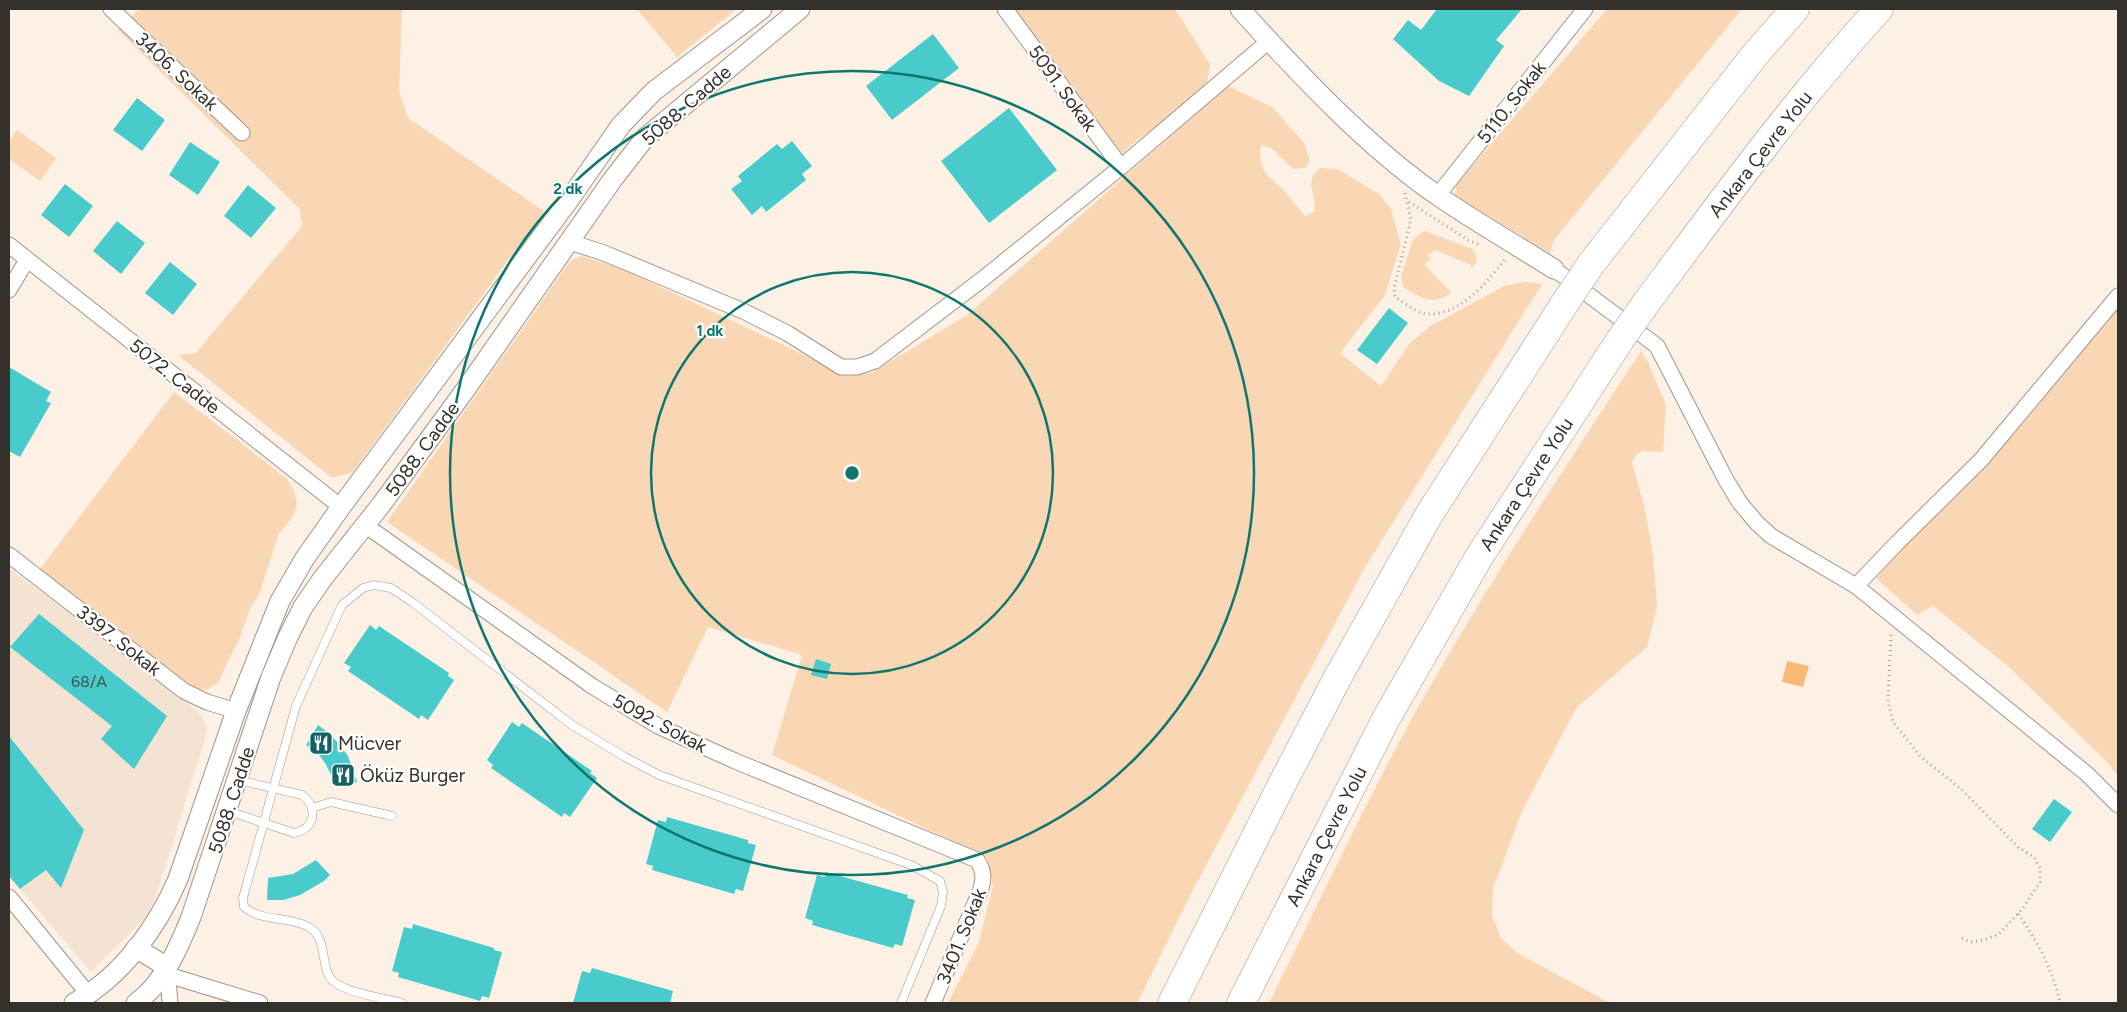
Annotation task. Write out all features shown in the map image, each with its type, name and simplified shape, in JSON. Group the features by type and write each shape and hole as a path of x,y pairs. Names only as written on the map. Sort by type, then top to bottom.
{"highway":[{"path":"1172,1003 1280,788 1344,667 1430,513 1591,264 1754,56 1795,9"},
{"name":"Ankara Çevre Yolu","path":"1241,1003 1392,709 1479,558 1644,306 1733,186 1805,96 1879,9"}],"street":[{"name":"3406. Sokak","path":"112,9 242,132"},
{"name":"5088. Cadde","path":"82,999 110,978 136,948 168,904 236,711 280,601 305,558 563,208 621,125 654,91 762,9"},
{"name":"5088. Cadde","path":"136,1003 144,998 167,971 179,947 228,811 271,677 288,637 304,607 323,578 434,433 613,179 645,138 800,9"},
{"name":"5091. Sokak","path":"1005,9 1121,167"},
{"path":"1240,9 1336,109 1376,146 1438,196 1554,268 1657,346 1726,480 1740,502 1757,523 1771,536 1856,586 2087,774 2118,804"},
{"name":"5110. Sokak","path":"1438,196 1585,9"},
{"path":"570,242 604,253 743,311 787,333 841,367 857,367 874,361 984,278 1121,167 1269,40"},
{"name":"5072. Cadde","path":"9,245 341,507"},
{"path":"9,290 27,260"},
{"path":"1856,586 1981,460 2118,296"},
{"name":"5092. Sokak","path":"365,525 592,686 658,726 734,761 970,856 977,860 982,868"},
{"name":"3397. Sokak","path":"9,555 184,691 207,702 236,711"},
{"name":"3401. Sokak","path":"933,1003 981,890 984,878 982,868"},
{"path":"9,897 82,999"},
{"path":"136,948 167,971 260,1003"},
{"path":"167,971 170,1003"}],"lane":[{"path":"402,1003 341,987 331,980 320,937 309,928 293,921 253,914 244,907 243,898 247,878 275,788 296,706 342,605 363,588 374,585 391,588 412,602 572,725 659,775 911,865 940,881 943,892 941,906 901,1003"},
{"path":"228,811 294,833 300,832 311,823 312,808 310,802 302,795 238,779"},
{"path":"312,808 331,802 392,816"}],"path":[{"path":"1402,186 1408,201 1411,220 1394,288 1395,297 1414,309 1429,314 1466,302 1507,255 1530,254"},
{"path":"1888,612 1892,643 1888,700 1893,722 1922,757 1962,790 2019,848 2034,856 2040,868 2040,882 2018,914 1999,934 1984,940 1971,942 1961,938"},
{"path":"2018,914 2034,936 2051,974 2060,1002"}],"shaded area":[{"path":"139,9 402,9 399,91 408,118 544,211 353,472 332,478 178,355 196,353 302,226 300,209 118,30"},
{"path":"637,9 737,9 677,57"},
{"path":"1014,9 1175,9 1210,64 1207,84 1172,119 1138,139 1122,154"},
{"path":"1607,9 1742,9 1554,240 1550,253 1455,196 1456,185"},
{"path":"1228,86 1272,107 1305,144 1310,161 1305,168 1293,169 1271,148 1261,145 1260,155 1266,174 1287,194 1305,216 1314,212 1315,205 1311,184 1312,179 1320,168 1337,169 1379,194 1391,209 1401,244 1385,295 1340,353 1381,386 1409,344 1429,327 1504,286 1525,282 1542,284 1364,569 1193,890 1137,1003 948,1003 979,942 993,885 987,858 772,755 802,655 708,627 667,712 387,522 570,261 581,256 621,268 848,376 873,372 967,315"},
{"path":"17,130 56,158 40,181 9,159 9,142"},
{"path":"1425,231 1474,250 1477,260 1472,268 1471,265 1435,250 1427,256 1431,259 1424,264 1451,293 1432,300 1421,297 1403,287 1401,277 1413,239"},
{"path":"2118,306 2118,776 2106,761 2009,667 1933,606 1917,615 1876,578 1912,536 1999,450 2046,396 2099,327"},
{"path":"1641,351 1647,360 1666,405 1663,452 1642,451 1636,455 1632,463 1644,505 1653,555 1657,607 1647,647 1577,707 1522,811 1493,889 1492,916 1501,938 1517,953 1610,1003 1269,1003 1366,806 1428,690 1505,561"},
{"path":"174,392 287,479 294,491 297,504 293,517 279,533 259,595 250,609 239,640 219,682 207,690 193,688 40,569"},
{"path":"9,568 188,703 201,715 207,727 205,739 158,890 148,915 91,972 9,876"},
{"path":"1787,661 1809,666 1803,687 1782,682"}],"building":[{"path":"1437,9 1522,9 1496,40 1504,46 1469,96 1439,81 1393,39 1408,20 1421,30"},
{"path":"933,34 959,68 892,120 866,86"},
{"path":"137,98 165,120 142,151 113,130"},
{"path":"1009,108 1057,170 989,223 941,161"},
{"path":"792,141 812,166 802,174 806,180 766,212 762,206 752,215 731,189 742,181 738,176 777,144 782,149"},
{"path":"190,142 220,162 198,195 169,175"},
{"path":"65,184 93,206 69,237 41,215"},
{"path":"248,185 276,208 251,238 224,216"},
{"path":"117,221 145,243 121,274 93,251"},
{"path":"170,262 197,284 173,315 145,293"},
{"path":"1389,308 1408,323 1377,364 1357,350"},
{"path":"9,367 51,392 46,401 51,403 20,457 9,451"},
{"path":"39,614 167,716 134,769 101,739 112,726 10,647"},
{"path":"370,625 376,630 379,626 449,673 448,676 454,680 428,720 421,715 419,719 348,671 351,667 344,663"},
{"path":"816,659 831,664 827,679 811,675"},
{"path":"512,722 519,727 522,723 592,771 590,773 597,778 570,817 564,813 562,817 491,768 493,765 487,760"},
{"path":"318,725 331,735 348,756 357,782 337,786 317,752 306,745"},
{"path":"9,736 84,830 61,888 46,870 20,889 9,876"},
{"path":"2054,799 2072,812 2050,842 2032,829"},
{"path":"667,817 748,840 748,843 756,845 743,891 736,889 734,894 652,870 653,866 646,864 658,820 666,822"},
{"path":"316,860 330,875 324,881 300,895 283,900 267,900 268,878 293,874"},
{"path":"826,872 908,895 907,898 915,900 902,946 895,944 893,948 812,925 813,921 805,918 817,875 825,877"},
{"path":"413,924 502,952 489,998 482,996 480,1001 398,977 399,973 392,971 404,927 412,929"},
{"path":"592,968 673,991 670,1003 573,1003 582,971 590,973"}],"place":[{"name":"Mücver","path":"321,743"},
{"name":"Öküz Burger","path":"343,775"}]}
